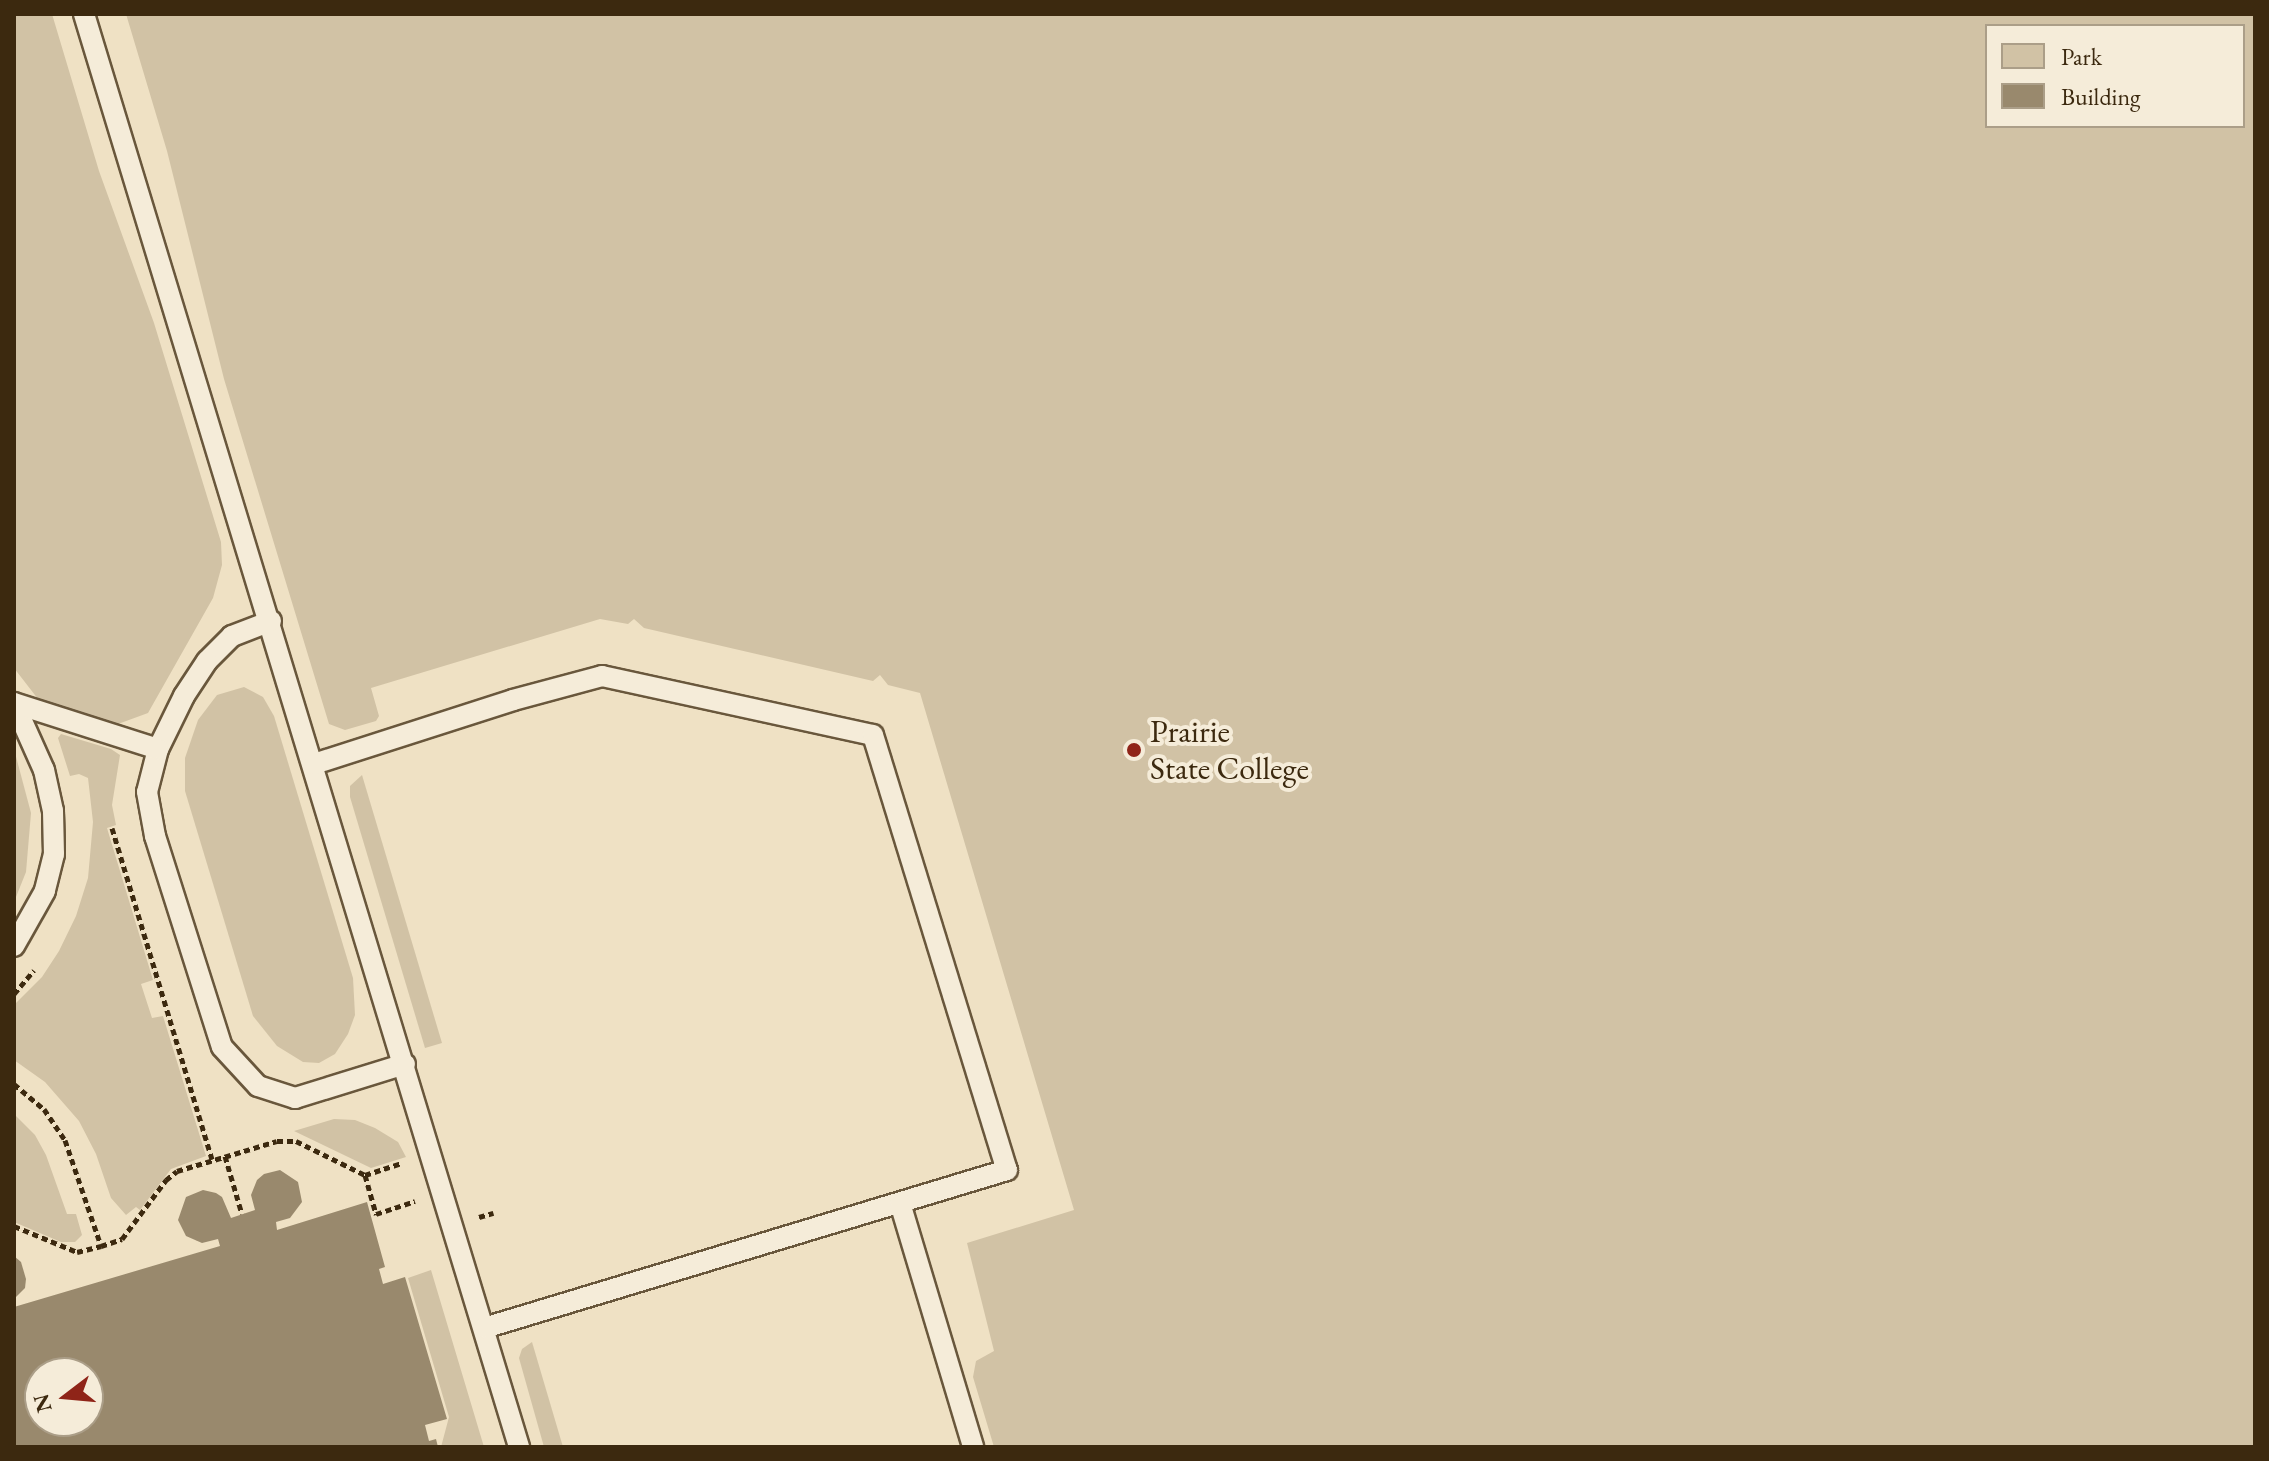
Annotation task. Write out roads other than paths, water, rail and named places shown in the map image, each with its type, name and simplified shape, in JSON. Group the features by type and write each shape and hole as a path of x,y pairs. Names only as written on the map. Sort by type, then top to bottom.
{"lane":[{"path":"84,14 271,621 519,1447"},
{"path":"271,621 232,636 207,661 184,696 158,749 147,792 155,836 222,1047 258,1086 295,1098 405,1064"},
{"path":"314,764 513,700 602,676 873,735 1007,1170 484,1328"},
{"path":"14,703 158,749"},
{"path":"14,703 44,770 53,811 54,854 45,891 14,946"},
{"path":"900,1203 973,1447"}],"place":[{"name":"Prairie State College","path":"1134,750"}]}
